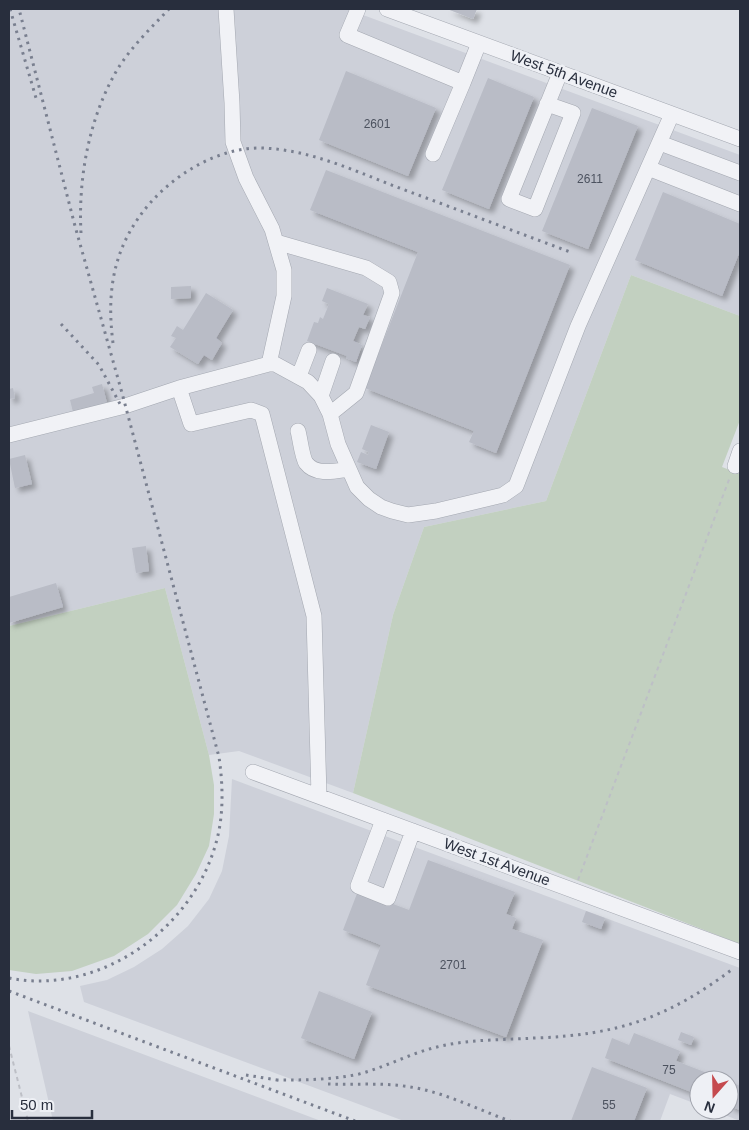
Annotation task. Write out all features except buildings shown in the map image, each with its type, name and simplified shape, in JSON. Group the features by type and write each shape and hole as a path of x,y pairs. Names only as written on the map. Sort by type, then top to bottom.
{"street":[{"path":"226,9 233,142 246,178 272,229 284,270 284,296 269,364"},
{"path":"358,9 347,35 463,83"},
{"name":"West 5th Avenue","path":"387,9 740,139"},
{"path":"433,154 479,42"},
{"path":"548,104 573,113 535,209 509,199 560,73"},
{"path":"9,435 125,406 179,388 269,364 276,364 308,382 321,396 330,414 338,444 357,487 369,499 392,511 408,514 436,511 503,496 516,486 578,326 672,114"},
{"path":"660,143 740,172"},
{"path":"648,168 740,204"},
{"path":"276,242 366,268 389,282 392,294 356,393 330,414"},
{"path":"299,376 309,350"},
{"path":"321,396 333,361"},
{"path":"179,388 191,424 251,410 262,414 314,616 319,796"},
{"path":"298,431 306,462 318,471 332,472 349,469"},
{"path":"735,466 740,451"},
{"name":"West 1st Avenue","path":"253,772 740,952"},
{"path":"383,820 358,886 388,898 413,831"}],"path":[{"path":"574,891 735,466"},
{"path":"9,1046 28,1121"}],"shaded area":[{"path":"9,9 347,9 740,155 740,316 631,275 546,501 424,527 393,615 353,793 239,751 209,755 165,588 9,626"},
{"path":"232,779 740,968 740,1121 737,1120 739,1120 739,1070 689,1070 689,1101 670,1094 660,1121 404,1121 84,1002 80,986 107,980 134,967 162,949 188,926 209,899 222,871 229,836"},
{"path":"28,1011 321,1121 53,1121"}],"green space":[{"path":"631,275 740,316 740,420 722,467 740,474 740,944 353,793 393,615 424,527 546,501"},
{"path":"165,588 209,755 214,785 214,814 209,846 196,874 177,905 148,934 114,956 72,971 36,974 9,970 9,626"}],"railway":[{"path":"10,9 36,98"},
{"path":"9,978 43,981 76,977 108,966 137,950 164,929 186,903 204,875 219,832 222,800 219,757 122,393 75,226 19,9"},
{"path":"81,233 81,191 87,149 99,108 117,70 128,53 169,9"},
{"path":"113,343 111,323 112,286 115,268 128,234 151,202 174,181 200,164 229,152 260,148 279,149 333,162 573,253"},
{"path":"61,324 99,365 120,404"},
{"path":"276,1080 328,1079 359,1074 408,1056 449,1044 565,1036 617,1028 641,1021 687,1000 734,968"},
{"path":"9,991 355,1121"},
{"path":"246,1075 283,1081"},
{"path":"328,1084 383,1084 416,1088 452,1098 510,1121"}]}
